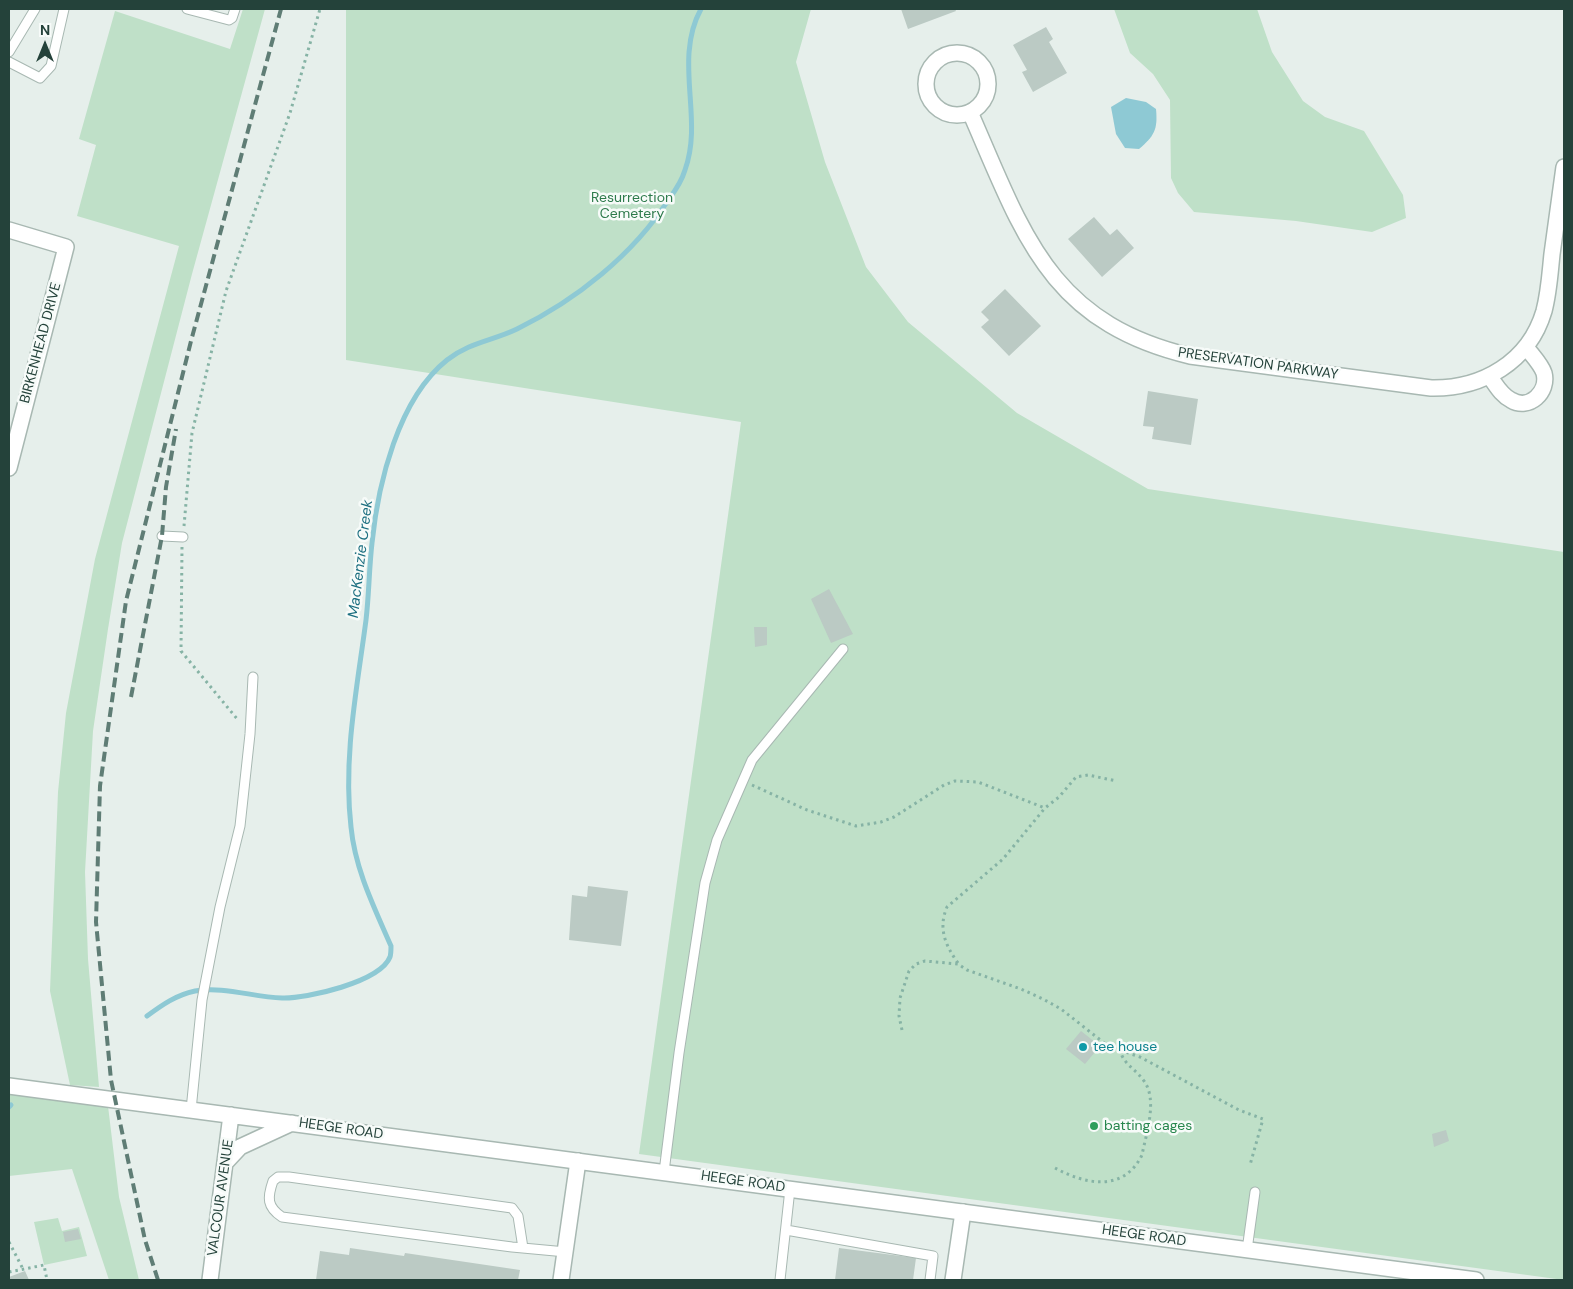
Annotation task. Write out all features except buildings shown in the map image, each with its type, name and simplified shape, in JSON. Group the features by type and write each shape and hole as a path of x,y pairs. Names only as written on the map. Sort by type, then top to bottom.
{"street":[{"path":"958,52 976,59 987,74 987,92 984,100 970,112 961,115 942,112 935,106 926,90 928,72 933,64 949,54 958,52"},
{"name":"PRESERVATION PARKWAY","path":"970,112 1028,240 1063,289 1091,313 1113,328 1162,350 1190,356 1431,388 1462,386 1490,377 1510,364 1526,347 1535,332 1544,309 1564,167"},
{"name":"BIRKENHEAD DRIVE","path":"9,230 66,247 9,468"},
{"path":"1490,377 1504,396 1513,402 1525,404 1535,399 1543,391 1545,380 1543,370 1526,347"},
{"name":"HEEGE ROAD","path":"9,1086 1476,1280"},
{"name":"VALCOUR AVENUE","path":"210,1280 232,1115"},
{"path":"225,1163 240,1147 292,1123"},
{"path":"561,1280 578,1161"},
{"path":"953,1280 963,1212"}],"lane":[{"path":"9,52 35,9"},
{"path":"9,62 40,78 51,66 64,9"},
{"path":"187,9 229,20 232,18 235,9"},
{"path":"162,536 182,537"},
{"path":"664,1172 679,1053 705,883 717,840 752,760 771,734 843,649"},
{"path":"191,1110 202,1000 220,907 240,826 250,734 253,677"},
{"path":"523,1248 518,1216 512,1208 289,1177 278,1177 273,1181 269,1194 269,1204 273,1211 282,1217 523,1248 566,1252"},
{"path":"780,1280 790,1189"},
{"path":"1247,1250 1255,1192"},
{"path":"786,1230 933,1256 930,1280"}],"path":[{"path":"250,734 181,651 182,537 192,433 226,291 290,113 320,9"},
{"path":"1117,781 1088,774 1076,777 1059,797 1045,808 1003,859 947,906 942,933 950,952 958,964 967,970 1043,999 1061,1010 1098,1040 1140,1057 1239,1110 1263,1119 1250,1165"},
{"path":"742,780 807,810 856,826 881,822 894,817 944,785 955,781 978,782 1045,808"},
{"path":"902,1030 899,1016 900,998 909,971 916,964 925,961 958,964"},
{"path":"1055,1168 1087,1180 1111,1181 1124,1178 1132,1172 1139,1162 1142,1155 1150,1105 1149,1092 1141,1078 1126,1064 1120,1050"},
{"path":"9,1242 22,1269"},
{"path":"9,1272 44,1265 47,1280"}],"green space":[{"path":"243,9 265,9 192,274 122,543 108,629 93,731 85,872 88,959 99,1087 70,1085 50,991 58,792 66,713 95,559 179,246 77,216 96,145 79,139 115,11 230,49"},
{"name":"Resurrection Cemetery","path":"346,9 811,9 796,62 825,162 866,267 908,322 1017,413 1148,489 1564,552 1564,1280 639,1154 741,422 346,360"},
{"path":"1114,9 1257,9 1272,52 1303,101 1325,117 1364,131 1403,195 1406,218 1372,232 1296,221 1194,212 1178,193 1171,178 1170,100 1153,74 1130,53"},
{"path":"9,1093 108,1106 119,1197 139,1280 109,1280 72,1169 9,1176"},
{"path":"58,1218 62,1231 79,1227 87,1256 44,1265 34,1222"}],"water":[{"path":"1126,98 1146,102 1156,109 1154,132 1139,149 1125,148 1116,134 1111,107"}],"waterway":[{"name":"MacKenzie Creek","path":"147,1016 175,998 195,991 216,990 282,998 308,996 358,981 383,966 390,957 391,946 366,888 353,843 349,801 349,775 352,723 366,620 375,520 385,469 393,444 403,419 415,397 430,377 447,360 473,345 517,329 582,290 621,257 655,219 684,174 690,150 692,130 689,48 693,28 701,9"}],"railway":[{"path":"158,1280 145,1240 111,1080 96,922 100,786 126,601 191,341 281,9"},
{"path":"131,697 162,536 166,487 176,429"}],"place":[{"name":"tee house","path":"1083,1047"},
{"name":"batting cages","path":"1094,1126"}]}
